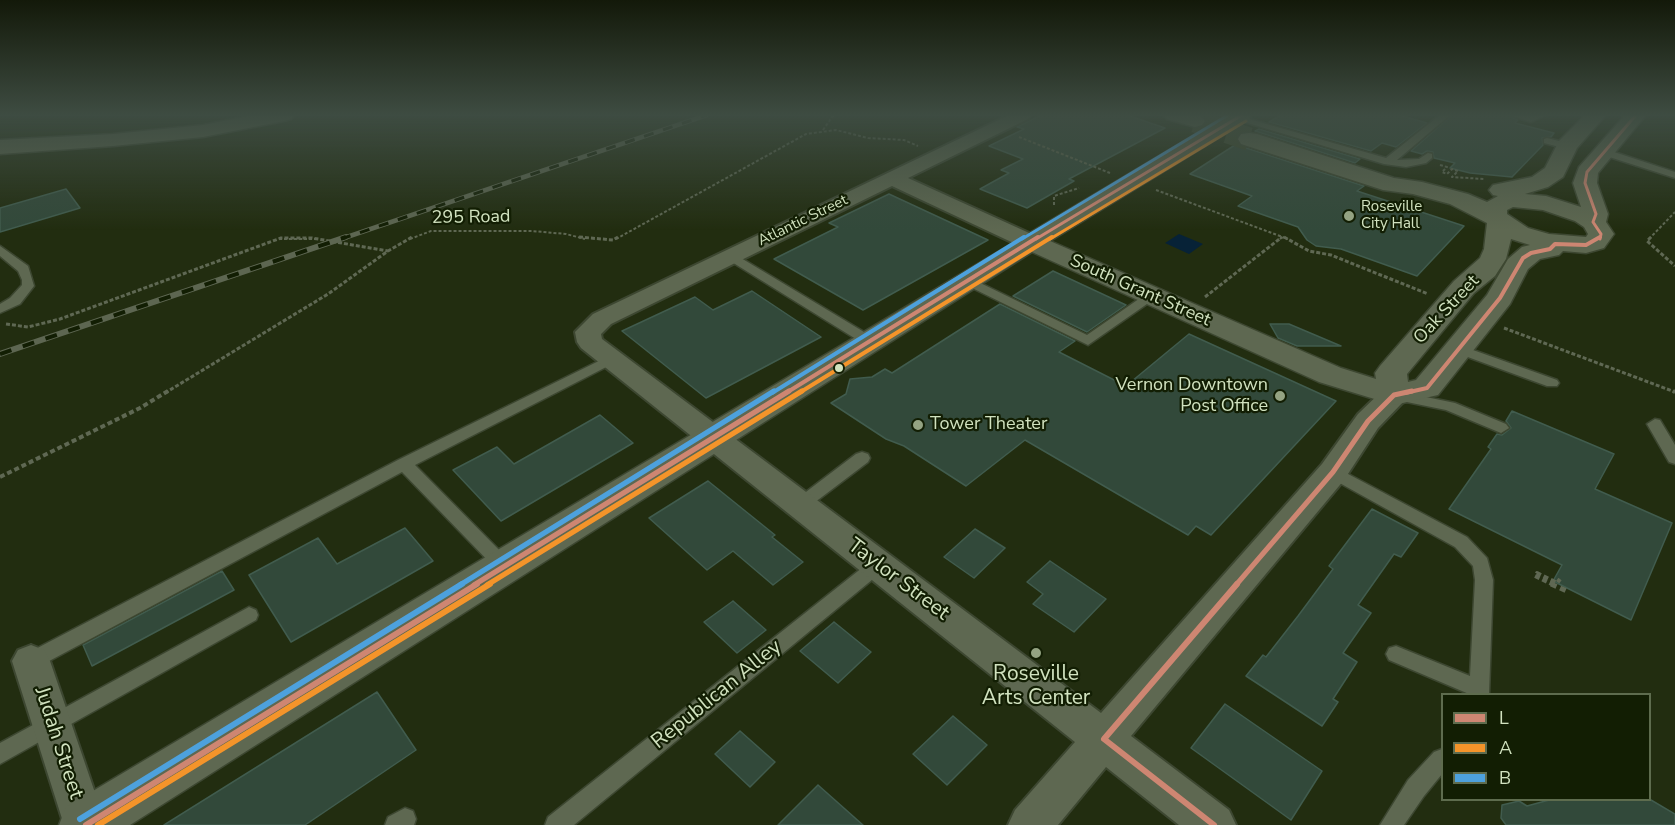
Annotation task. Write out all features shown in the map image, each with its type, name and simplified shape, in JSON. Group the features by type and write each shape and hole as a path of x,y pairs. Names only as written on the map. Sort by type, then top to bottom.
{"main road":[{"path":"85,825 1174,154"},
{"path":"1320,154 1389,173 1475,217 1497,223 1526,236 1555,244 1574,246 1595,243 1601,234 1593,222 1573,211 1527,200 1484,185"},
{"path":"1320,154 1430,183 1516,189 1540,182 1555,172"},
{"path":"1497,223 1496,206 1501,202 1552,195 1561,188 1563,181 1555,172 1556,154"},
{"path":"1593,222 1596,214 1585,183 1587,172 1603,154"},
{"name":"Oak Street","path":"1497,223 1497,249 1485,270 1464,287 1391,373 1394,395 1427,388 1500,298 1517,265 1531,254 1550,249 1555,244"},
{"name":"South Grant Street","path":"1030,242 1330,375 1394,395"}],"street":[{"name":"Atlantic Street","path":"588,332 602,320 942,154"},
{"name":"South Grant Street","path":"891,178 1030,242"},
{"name":"Taylor Street","path":"588,332 590,342 611,359 1214,825"},
{"path":"1030,825 1333,472 1368,421 1394,395"},
{"name":"Judah Street","path":"31,661 85,825"}],"lane":[{"path":"1336,154 1389,173 1406,164 1422,161 1428,156"},
{"path":"1389,173 1408,154"},
{"path":"1609,154 1675,174"},
{"path":"0,250 24,268 28,280 28,286 15,301 0,309"},
{"path":"731,256 869,341"},
{"path":"968,280 1088,341 1151,297"},
{"path":"1459,349 1552,383"},
{"path":"31,661 404,464 611,359"},
{"path":"1394,395 1450,406 1501,428"},
{"path":"1655,424 1675,458"},
{"path":"800,505 862,458"},
{"path":"404,464 504,566"},
{"path":"1333,472 1461,542 1481,563 1484,580 1479,692 1396,654"},
{"name":"Republican Alley","path":"556,825 878,565"},
{"path":"0,754 249,615"},
{"path":"1391,825 1416,788 1441,761"}],"path":[{"name":"295 Road","path":"0,477 140,408 328,294 388,251 416,235 431,231 532,231 566,234 587,239 613,240 770,154"},
{"path":"1059,154 1106,172"},
{"path":"1438,165 1447,167 1442,172 1447,174 1452,169 1458,171 1452,177 1484,185"},
{"path":"1054,196 1085,186"},
{"path":"1155,190 1282,237 1309,251 1331,255 1435,297"},
{"path":"1675,212 1647,241 1675,266"},
{"path":"1198,303 1282,237"},
{"path":"0,321 8,325 28,327 60,319 281,238 312,238 388,251"},
{"path":"1503,327 1675,392"},
{"path":"1560,579 1557,583 1537,573 1535,576 1569,592"}],"water":[{"path":"1179,234 1203,244 1189,254 1165,243"}],"building":[{"path":"1009,154 1117,154 1069,179 1074,181 1027,208 980,189 1009,173 1001,170 1023,159"},
{"name":"Roseville City Hall","path":"1222,154 1263,154 1364,186 1357,191 1464,226 1417,276 1341,249 1316,246 1307,240 1298,227 1238,206 1252,196 1190,174"},
{"path":"1325,154 1341,154 1360,159 1355,163"},
{"path":"1433,154 1535,154 1512,177 1470,173 1450,168 1455,163 1434,158"},
{"path":"66,189 80,208 0,232 0,208"},
{"path":"889,194 988,240 863,310 774,259 838,227 829,223"},
{"path":"1053,271 1126,305 1087,332 1013,296"},
{"path":"752,291 821,337 706,398 622,331 695,297 713,310"},
{"path":"1000,304 1075,341 1059,352 1126,386 1189,334 1336,401 1211,535 1196,526 1188,535 1025,440 966,486 904,446 886,439 831,403 846,394 850,379 872,377 885,369 892,373"},
{"path":"1270,324 1289,324 1341,346 1297,346 1278,338"},
{"path":"1512,411 1614,454 1595,489 1672,523 1631,620 1553,581 1562,565 1449,509 1491,449 1488,447 1497,434 1502,435 1511,428 1506,421"},
{"path":"600,415 633,443 501,521 453,470 497,447 514,464"},
{"path":"708,481 775,535 772,537 803,562 773,585 733,551 707,570 649,518"},
{"path":"1372,509 1418,533 1401,557 1394,554 1358,605 1371,613 1343,653 1357,662 1333,699 1338,702 1322,726 1246,676 1263,655 1266,657 1298,616 1333,569 1329,566"},
{"path":"405,528 433,561 291,642 249,575 318,538 337,564"},
{"path":"975,529 1005,548 974,578 944,557"},
{"path":"1050,561 1106,599 1074,632 1033,604 1043,594 1027,582"},
{"path":"222,571 234,590 92,666 83,645"},
{"path":"733,601 766,630 737,653 704,622"},
{"path":"834,622 871,652 838,683 800,651"},
{"path":"377,692 416,750 305,825 164,825"},
{"path":"1225,704 1322,771 1291,820 1191,748"},
{"path":"953,716 987,745 947,785 913,754"},
{"path":"740,731 775,762 750,787 715,754"},
{"path":"818,785 863,825 778,825"},
{"path":"1651,800 1675,814 1675,825 1506,825 1501,818 1502,805 1519,801 1527,806 1545,801"}],"railway":[{"path":"341,239 593,154"},
{"path":"0,354 346,237"}],"transit line":[{"name":"B","path":"80,819 1013,244 1164,154"},
{"name":"L","path":"86,825 1017,250 1178,154"},
{"name":"A","path":"98,825 1021,256 1192,154"},
{"name":"L","path":"1214,825 1104,739 1333,472 1368,421 1394,395 1427,388 1500,298 1523,258 1531,253 1550,249 1555,244 1586,245 1600,239 1601,234 1593,222 1596,214 1585,183 1587,172 1603,154"}],"place":[{"name":"Roseville City Hall","path":"1349,216"},
{"name":"Vernon Downtown Post Office","path":"1280,396"},
{"name":"Tower Theater","path":"918,425"},
{"name":"Roseville Arts Center","path":"1036,653"}]}
